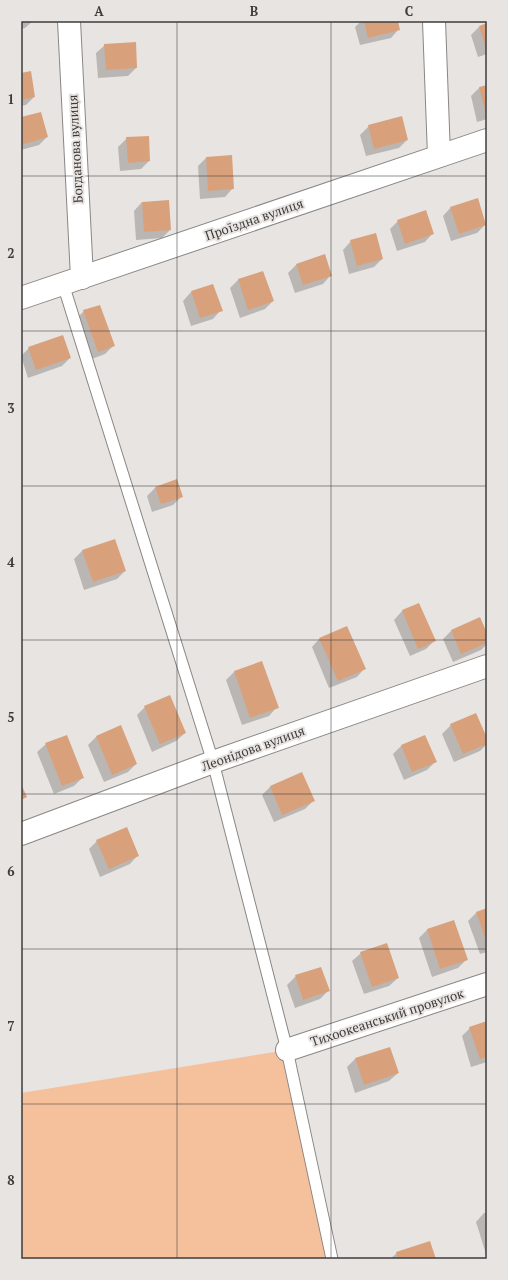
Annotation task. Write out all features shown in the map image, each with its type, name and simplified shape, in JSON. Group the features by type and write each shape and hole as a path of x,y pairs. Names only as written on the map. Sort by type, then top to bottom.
{"street":[{"name":"Богданова вулиця","path":"69,21 72,281"},
{"path":"434,21 439,156"},
{"name":"Проїздна вулиця","path":"21,298 487,140"},
{"name":"Леонідова вулиця","path":"21,834 213,762 487,666"},
{"name":"Тихоокеанський провулок","path":"287,1050 487,984"}],"lane":[{"path":"72,281 213,762 287,1050 332,1259"}],"shaded area":[{"path":"287,1050 332,1259 21,1259 21,1093"}],"building":[{"path":"364,21 398,21 400,30 368,38"},
{"path":"487,23 487,52 479,26"},
{"path":"136,42 137,68 106,70 104,44"},
{"path":"31,71 35,97 21,100 21,73"},
{"path":"487,85 487,114 486,114 479,87"},
{"path":"41,112 48,137 21,145 21,117"},
{"path":"402,116 408,140 374,149 368,125"},
{"path":"149,136 150,161 128,163 126,137"},
{"path":"232,155 234,189 208,191 206,157"},
{"path":"478,198 486,225 459,234 450,207"},
{"path":"169,200 171,230 144,232 142,202"},
{"path":"426,210 434,234 405,244 397,220"},
{"path":"376,233 383,259 357,266 350,240"},
{"path":"325,254 332,276 303,285 296,264"},
{"path":"263,271 274,301 248,310 238,279"},
{"path":"213,284 223,311 200,318 191,291"},
{"path":"100,305 115,346 98,352 83,310"},
{"path":"63,335 71,358 36,370 28,347"},
{"path":"177,479 183,497 161,504 155,487"},
{"path":"115,539 126,571 93,582 82,550"},
{"path":"419,603 436,641 418,649 402,610"},
{"path":"480,617 487,633 487,643 461,654 451,630"},
{"path":"347,626 366,669 338,681 319,638"},
{"path":"262,661 279,708 250,718 234,671"},
{"path":"170,695 186,733 160,744 144,706"},
{"path":"476,713 487,738 487,744 463,754 450,724"},
{"path":"121,725 137,764 112,775 96,736"},
{"path":"67,735 84,778 62,786 45,743"},
{"path":"425,735 437,762 412,772 401,745"},
{"path":"302,772 315,801 282,815 270,786"},
{"path":"21,784 27,797 21,800"},
{"path":"127,827 139,856 109,869 96,840"},
{"path":"487,908 487,943 476,912"},
{"path":"454,920 468,960 440,969 427,929"},
{"path":"387,943 399,978 372,987 360,952"},
{"path":"321,967 330,991 303,1000 295,975"},
{"path":"487,1021 487,1057 480,1059 469,1027"},
{"path":"390,1047 399,1073 364,1085 355,1058"},
{"path":"430,1241 436,1259 398,1259 396,1252"}]}
